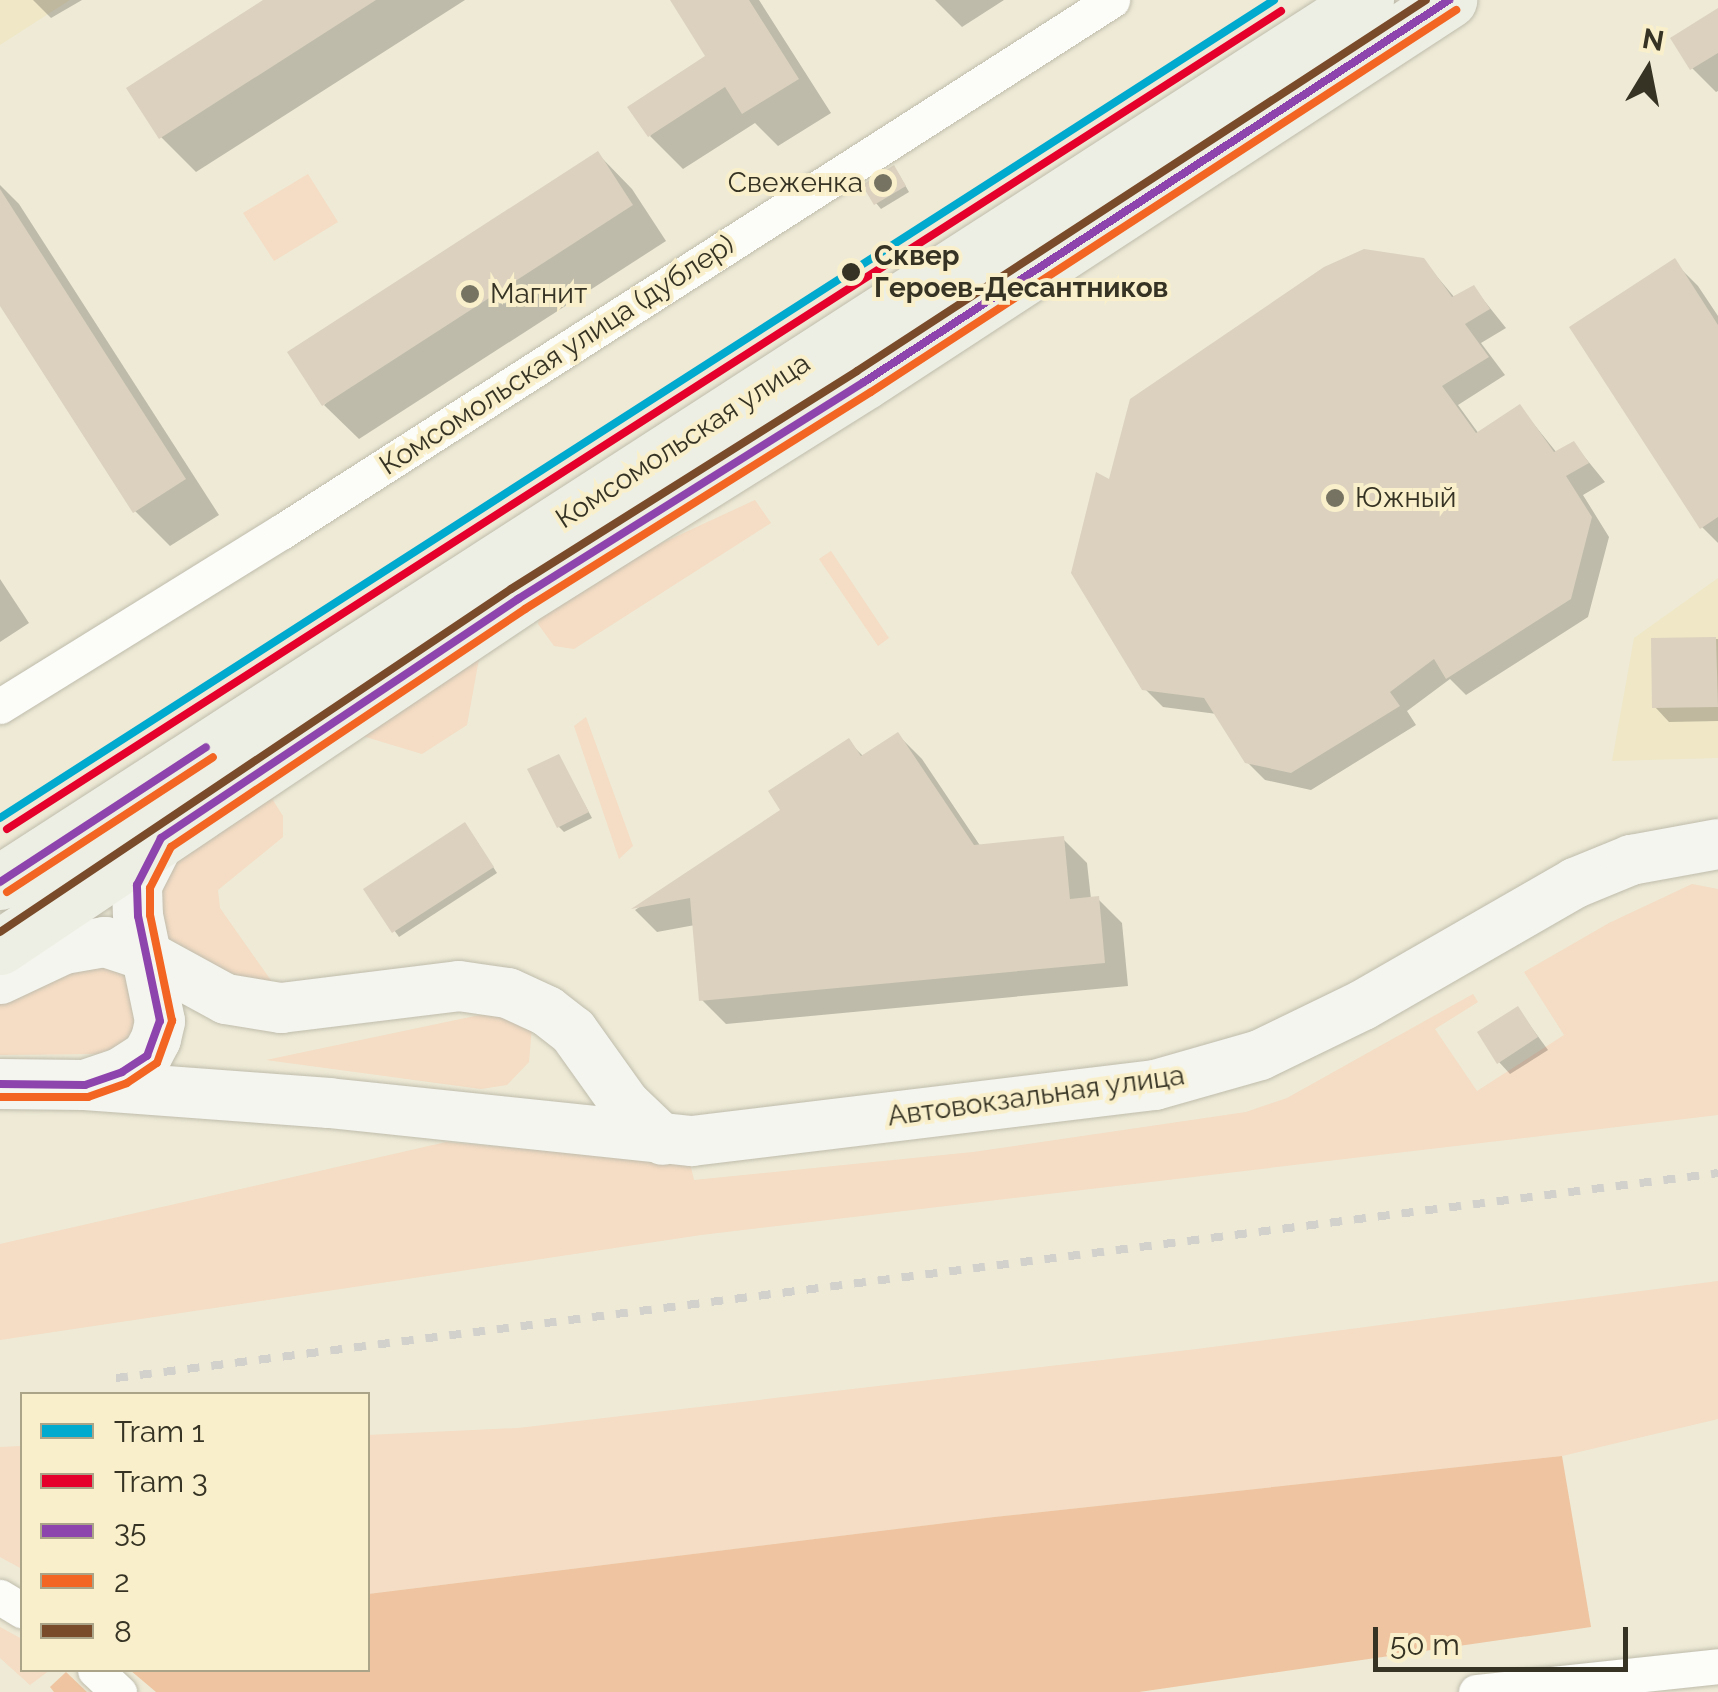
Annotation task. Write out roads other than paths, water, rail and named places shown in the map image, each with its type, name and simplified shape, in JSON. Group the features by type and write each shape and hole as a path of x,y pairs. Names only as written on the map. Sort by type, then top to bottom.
{"main road":[{"name":"Комсомольская улица","path":"0,882 1366,0"},
{"name":"Комсомольская улица","path":"0,947 518,599 847,392 1450,0"}],"street":[{"name":"Комсомольская улица (дублер)","path":"0,706 282,532 1112,0"},
{"path":"85,1085 122,1072 147,1056 156,1040 160,1021 138,884 160,838"},
{"name":"Автовокзальная улица","path":"0,1084 85,1085 329,1104 692,1142 1155,1085 1260,1055 1312,1030 1575,883 1630,860 1718,844"},
{"path":"0,979 83,943 105,942 147,956 226,999 281,1008 459,986 508,993 547,1011 572,1031 625,1104 663,1140"},
{"path":"1476,1692 1718,1666"},
{"path":"97,1672 118,1692"}],"railway":[{"path":"116,1378 1718,1173"}],"tram line":[{"name":"1","path":"0,818 1274,0"},
{"name":"3","path":"7,829 1281,11"}],"place":[{"name":"Свеженка","path":"883,183"},
{"name":"Сквер Героев-Десантников","path":"851,272"},
{"name":"Магнит","path":"470,294"},
{"name":"Южный","path":"1335,498"}]}
